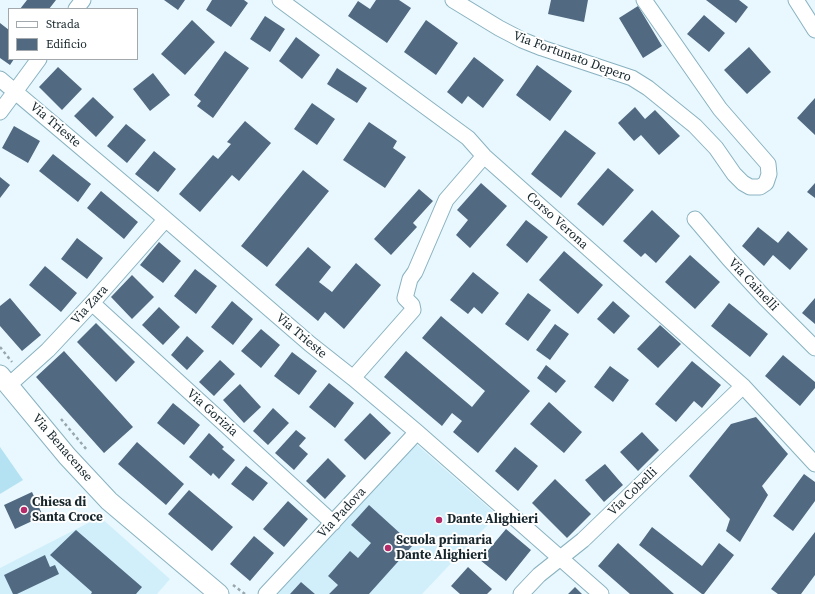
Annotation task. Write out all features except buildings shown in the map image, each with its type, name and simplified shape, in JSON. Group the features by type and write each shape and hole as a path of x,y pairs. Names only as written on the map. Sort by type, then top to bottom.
{"main road":[{"name":"Via Benacense","path":"10,378 67,456 109,501 224,588"}],"street":[{"path":"77,8 83,0"},
{"name":"Corso Verona","path":"280,0 468,138 484,156 743,386 815,464"},
{"name":"Via Fortunato Depero","path":"453,0 522,40 627,76 648,88 695,126 716,148 734,174 743,183 750,187 760,187 766,183 769,174 768,164 720,109 644,0"},
{"path":"796,0 815,30"},
{"path":"0,112 38,60"},
{"name":"Via Trieste","path":"0,79 304,339 417,432 601,594"},
{"path":"353,378 413,310 412,305 405,298 410,278 415,272 446,200 484,156"},
{"name":"Via Cainelli","path":"695,219 754,287 815,348"},
{"name":"Via Zara","path":"10,378 48,350 92,303 165,220"},
{"name":"Via Gorizia","path":"92,303 333,523"},
{"name":"Via Cobelli","path":"521,594 539,575 583,540 743,386"},
{"name":"Via Padova","path":"266,594 417,432"}],"path":[{"path":"0,347 10,378"},
{"path":"58,416 89,452"},
{"path":"224,588 246,594"}],"shaded area":[{"name":"Dante Alighieri","path":"415,443 497,515 422,594 369,594 413,545 369,506 371,543 358,558 328,576 338,585 329,594 315,594 301,582 290,594 275,594"},
{"path":"0,447 23,480 0,494"},
{"path":"100,517 170,579 157,594 0,594 0,568"}],"place":[{"name":"Chiesa di Santa Croce","path":"24,510"},
{"name":"Dante Alighieri","path":"439,520"},
{"name":"Scuola primaria Dante Alighieri","path":"388,548"}]}
